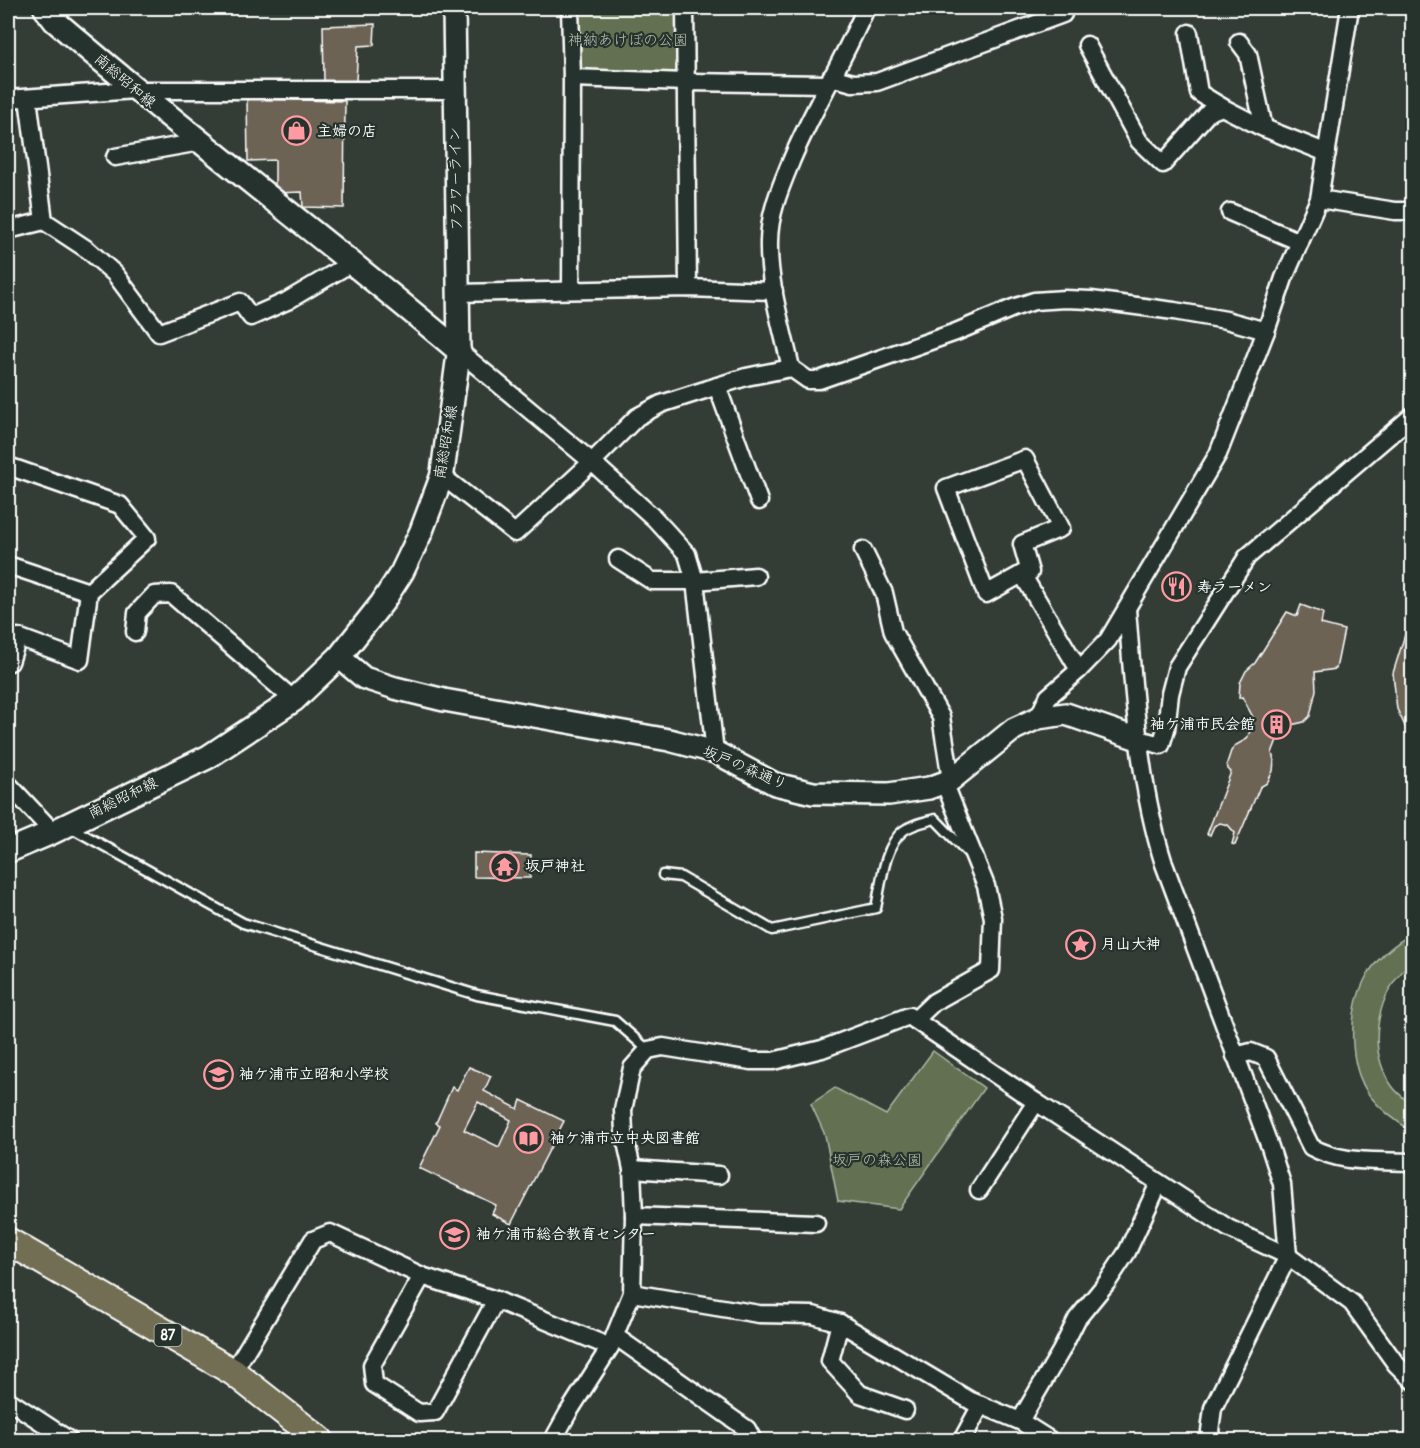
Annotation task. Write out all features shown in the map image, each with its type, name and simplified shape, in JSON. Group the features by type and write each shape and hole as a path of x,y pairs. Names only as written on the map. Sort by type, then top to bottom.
{"main road":[{"name":"南総昭和線","path":"8,851 207,757 294,700 339,657 382,603 402,572 421,532 442,476 459,351 353,262 135,90 55,21 45,8"},
{"name":"87","path":"8,1241 233,1372 320,1440"}],"street":[{"name":"フラワーライン","path":"454,8 459,351"},
{"path":"570,8 571,290"},
{"path":"685,8 688,288"},
{"path":"866,8 802,134 778,192 769,242 774,291 791,368 808,380 819,380 956,332 1013,308 1034,302 1065,299 1174,311 1226,320 1266,331"},
{"path":"1038,718 1048,697 1079,670 1107,640 1218,454 1284,278 1319,199 1350,8"},
{"path":"572,78 686,82 829,81 853,83 877,81 1063,14"},
{"path":"1189,33 1199,93 1264,128 1327,153"},
{"path":"1239,42 1248,54 1264,128"},
{"path":"1087,45 1139,141 1163,164 1209,112 1222,107"},
{"path":"8,99 135,90 454,90"},
{"path":"28,98 44,221"},
{"path":"115,157 200,142"},
{"path":"1319,199 1395,210 1413,210"},
{"path":"1230,212 1300,242"},
{"path":"8,230 44,221 88,250 115,274 159,333 240,302 251,317 287,301 353,262"},
{"path":"457,293 688,288 774,291"},
{"path":"459,351 592,462 655,519 687,554 695,582 715,752"},
{"path":"442,476 515,533 638,417 661,404 717,386 791,368"},
{"path":"717,386 759,501"},
{"path":"1138,739 1161,745 1177,667 1247,557 1413,416"},
{"path":"1024,459 1060,528 1022,544 1030,572 1022,574 986,594 946,488 1024,459"},
{"path":"8,466 120,505 147,538 89,592 80,660 18,637 10,662 8,661"},
{"path":"863,550 884,593 893,632 941,717 947,781 974,860 986,886 993,918 992,970 934,1002 915,1020"},
{"path":"618,559 652,581 695,582 756,576"},
{"path":"8,565 89,592"},
{"path":"1022,574 1079,670"},
{"path":"135,632 137,614 154,595 171,594 294,700"},
{"path":"1127,609 1144,790 1157,845 1282,1184 1288,1256 1213,1408 1210,1431 1212,1440"},
{"name":"坂戸の森通り","path":"339,657 364,678 395,688 444,700 669,740 715,752 775,784 813,793 889,794 929,788 947,781 1014,729 1038,718 1066,714 1138,739"},
{"path":"8,784 60,828"},
{"path":"553,1440 613,1342 632,1293 634,1215 632,1169 624,1133 623,1110 632,1068 648,1050 663,1047 751,1061 773,1061 822,1049 909,1016 1228,1228 1288,1256 1352,1303 1396,1364 1413,1380"},
{"path":"1235,1056 1251,1052 1266,1058 1311,1147 1324,1154 1351,1161 1407,1162 1413,1165"},
{"path":"979,1190 1036,1102"},
{"path":"632,1169 719,1175"},
{"path":"1020,1421 1077,1319 1108,1281 1127,1252 1159,1183"},
{"path":"634,1215 816,1223"},
{"path":"233,1372 314,1240 330,1233 422,1276 613,1342 747,1430 753,1440"},
{"path":"422,1276 372,1365 374,1384 419,1413 435,1412 496,1300"},
{"path":"632,1293 759,1314 813,1315 840,1323 971,1401 1020,1421 1045,1439"},
{"path":"840,1323 830,1361 860,1394 905,1410"},
{"path":"8,1400 69,1440"},
{"path":"963,1440 981,1405"}],"lane":[{"path":"663,875 681,877 772,930 876,908 888,853 902,832 918,823 935,819 974,860"},
{"path":"60,828 243,923 477,995 615,1021 648,1050"}],"green space":[{"name":"神納あけぼの公園","path":"579,8 678,8 677,72 579,71"},
{"path":"1412,934 1412,962 1390,988 1383,1004 1377,1037 1379,1054 1392,1086 1412,1105 1412,1131 1379,1106 1363,1084 1354,1055 1353,1024 1359,994 1368,974 1384,954"},
{"name":"坂戸の森公園","path":"933,1051 984,1088 899,1209 838,1201 825,1135 811,1104 835,1088 886,1115"}],"building":[{"path":"375,24 374,45 358,46 356,81 324,81 323,26"},
{"name":"主婦の店","path":"247,99 345,101 344,208 303,207 302,192 275,193 275,160 248,161"},
{"name":"袖ケ浦市民会館","path":"1301,605 1323,613 1321,624 1344,630 1336,669 1315,672 1316,690 1310,716 1304,722 1282,727 1272,753 1273,771 1267,783 1260,787 1235,845 1232,844 1235,833 1228,825 1220,823 1214,826 1210,835 1207,834 1231,772 1227,763 1231,751 1247,739 1254,719 1242,697 1239,698 1240,683 1287,612 1297,616"},
{"path":"1412,612 1412,741 1397,709 1393,673"},
{"path":"474,853 531,855 531,860 537,860 537,870 530,870 530,878 474,877"},
{"name":"袖ケ浦市立中央図書館","path":"469,1067 491,1076 484,1091 518,1109 521,1100 564,1121 511,1224 492,1214 496,1205 419,1168 440,1125 436,1123 452,1087 457,1090","holes":["478,1102 511,1120 499,1147 464,1130"]}],"place":[{"name":"主婦の店","path":"296,131"},
{"name":"寿ラーメン","path":"1176,587"},
{"name":"袖ケ浦市民会館","path":"1276,724"},
{"name":"坂戸神社","path":"504,866"},
{"name":"月山大神","path":"1080,944"},
{"name":"袖ケ浦市立昭和小学校","path":"218,1074"},
{"name":"袖ケ浦市立中央図書館","path":"529,1138"},
{"name":"袖ケ浦市総合教育センター","path":"455,1234"}]}
